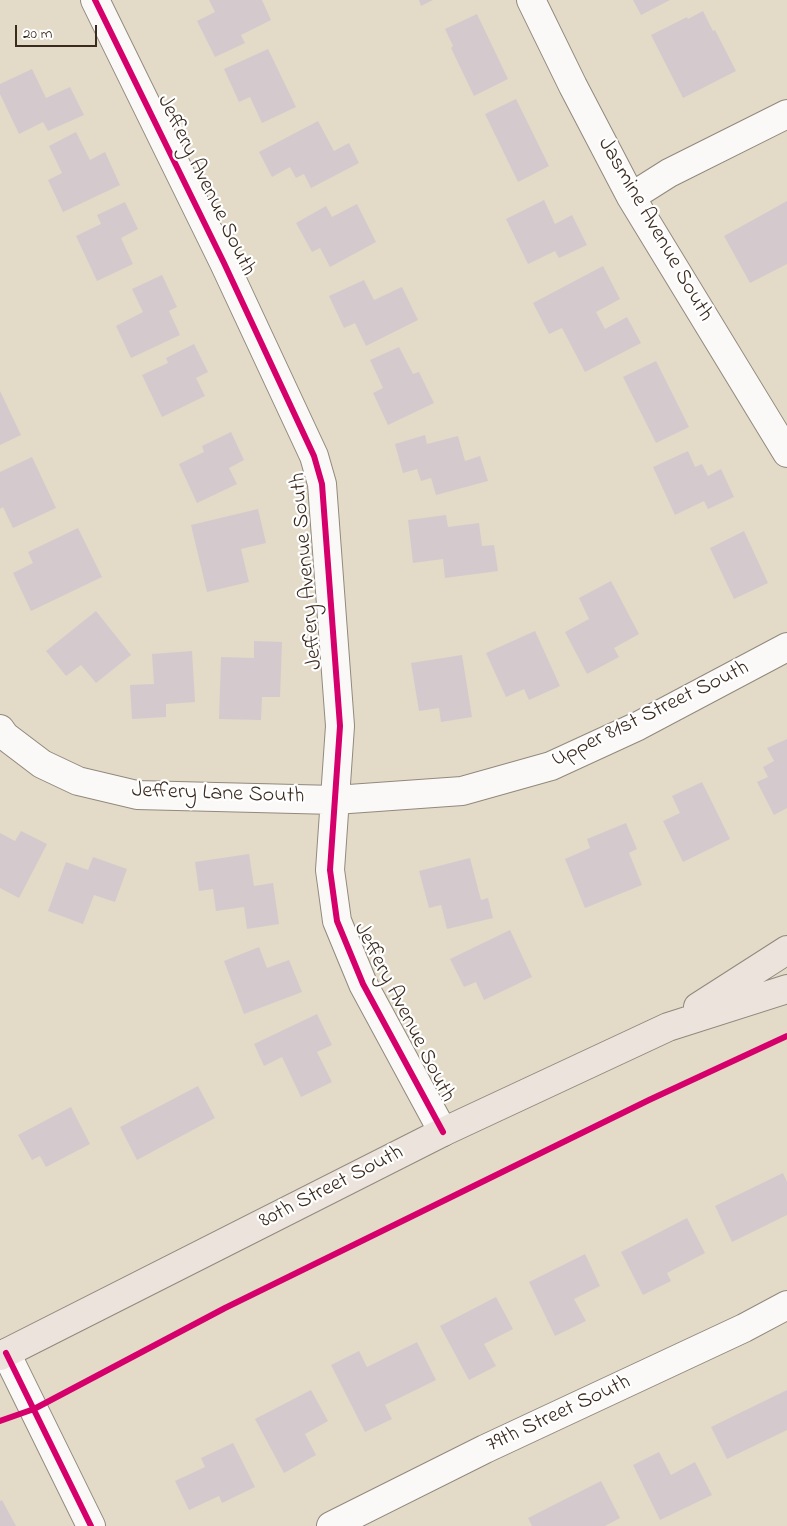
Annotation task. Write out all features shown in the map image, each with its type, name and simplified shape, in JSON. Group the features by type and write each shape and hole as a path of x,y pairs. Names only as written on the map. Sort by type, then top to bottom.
{"main road":[{"name":"80th Street South","path":"668,1027 787,950"},
{"name":"80th Street South","path":"3,1355 443,1132 668,1027 787,989"}],"street":[{"name":"Jeffery Avenue South","path":"95,0 219,254 314,456 322,484 340,726 330,870 337,921 363,984 443,1132"},
{"name":"Jasmine Avenue South","path":"531,0 631,197 787,453"},
{"path":"631,197 669,173 787,114"},
{"name":"Upper 81st Street South","path":"335,800 462,791 551,766 638,726 787,647"},
{"name":"Jeffery Lane South","path":"0,728 5,736 42,764 78,781 138,795 335,800"},
{"name":"79th Street South","path":"332,1526 485,1449 744,1328 787,1305"},
{"path":"3,1355 92,1526"}],"building":[{"path":"209,0 262,0 271,20 241,35 245,43 215,57 197,21 215,12"},
{"path":"419,0 433,0 421,6"},
{"path":"633,0 670,0 641,15"},
{"path":"703,11 736,71 683,98 651,35"},
{"path":"477,14 508,79 474,96 451,48 453,46 445,29"},
{"path":"268,49 296,107 262,123 250,97 239,102 224,69"},
{"path":"32,69 46,98 70,87 84,115 48,131 43,122 19,134 0,94 0,84"},
{"path":"516,99 549,166 518,182 485,114"},
{"path":"318,121 334,151 349,143 359,163 311,188 304,174 296,178 290,167 272,177 259,152"},
{"path":"76,132 90,160 105,152 120,185 63,212 48,180 62,173 49,146"},
{"path":"544,200 555,224 572,215 587,245 559,258 555,251 528,264 506,219"},
{"path":"787,201 787,264 750,283 724,236"},
{"path":"125,202 138,229 121,238 133,264 97,281 76,236 101,224 97,215"},
{"path":"357,204 376,242 330,267 320,248 312,252 296,223 326,206 332,217"},
{"path":"603,266 620,299 596,312 605,329 627,317 641,343 585,372 562,328 549,334 533,303"},
{"path":"162,275 177,307 169,311 180,335 131,358 116,326 143,312 132,289"},
{"path":"364,280 374,300 402,287 418,320 366,346 355,323 344,328 329,296"},
{"path":"194,344 208,372 196,378 205,396 162,417 142,375 168,363 166,358"},
{"path":"399,347 413,374 419,372 434,403 388,425 373,393 383,388 370,360"},
{"path":"656,361 689,427 656,443 623,377"},
{"path":"0,391 21,435 0,445"},
{"path":"231,432 244,460 229,468 237,484 197,503 179,464 204,452 202,446"},
{"path":"425,435 427,444 458,436 465,461 480,456 488,481 436,495 431,478 421,481 417,469 403,473 395,444"},
{"path":"688,451 695,467 702,464 708,476 721,469 734,497 708,509 704,501 675,515 653,467"},
{"path":"32,457 56,508 13,528 3,507 0,509 0,472"},
{"path":"258,509 266,543 241,549 249,582 207,592 191,525"},
{"path":"446,515 448,527 479,523 482,546 494,545 498,571 445,578 443,559 413,563 408,520"},
{"path":"78,528 102,577 31,611 13,573 33,563 28,552"},
{"path":"744,531 768,583 734,599 710,548"},
{"path":"611,581 639,634 614,648 619,657 587,674 565,632 589,619 579,598"},
{"path":"96,611 131,655 96,683 81,665 66,676 46,651"},
{"path":"535,631 560,686 529,700 524,689 506,697 486,653"},
{"path":"254,641 282,642 280,697 262,697 261,720 219,719 221,657 254,658"},
{"path":"192,651 195,702 166,704 166,717 132,719 130,685 154,684 152,654"},
{"path":"462,655 472,717 441,722 439,708 419,711 411,663"},
{"path":"787,739 787,808 774,815 757,782 768,777 763,767 774,761 767,748"},
{"path":"702,782 730,839 683,862 663,821 680,813 672,796"},
{"path":"626,823 637,849 629,853 642,885 585,908 565,859 590,848 587,839"},
{"path":"21,831 47,844 19,898 0,888 0,833 15,841"},
{"path":"249,854 254,886 273,883 279,924 247,929 244,907 216,911 213,889 199,891 195,862"},
{"path":"93,857 127,869 115,902 94,895 83,924 48,911 66,862 88,870"},
{"path":"470,858 481,900 488,898 493,918 447,929 441,905 429,908 419,871"},
{"path":"510,930 532,977 484,1000 476,982 464,987 450,959"},
{"path":"259,947 267,968 289,960 302,992 244,1014 224,961"},
{"path":"317,1014 332,1045 317,1052 332,1082 301,1097 282,1057 264,1066 254,1044"},
{"path":"198,1086 215,1118 137,1160 120,1127"},
{"path":"71,1107 90,1144 46,1167 40,1156 32,1160 18,1135"},
{"path":"783,1173 787,1182 787,1215 732,1242 715,1206"},
{"path":"687,1218 705,1253 667,1273 671,1281 643,1295 621,1252"},
{"path":"585,1254 600,1286 574,1299 586,1321 555,1336 529,1282"},
{"path":"496,1297 513,1329 484,1344 496,1366 469,1380 440,1326"},
{"path":"417,1342 436,1380 385,1405 392,1419 365,1432 331,1365 359,1351 367,1367"},
{"path":"311,1390 328,1421 305,1434 316,1455 284,1473 255,1419"},
{"path":"787,1390 787,1430 727,1459 711,1427"},
{"path":"233,1443 255,1487 222,1503 219,1496 189,1510 175,1481 205,1467 201,1458"},
{"path":"659,1452 671,1475 695,1462 712,1495 660,1520 633,1465"},
{"path":"601,1481 620,1518 605,1526 532,1526 528,1518"},
{"path":"2,1500 16,1526 0,1526 0,1501"}],"cycle path":[{"path":"95,0 224,263 314,456 322,484 340,726 330,870 337,921 363,984 443,1132"},
{"path":"0,1421 34,1409 225,1308 649,1100 787,1036"},
{"path":"6,1353 91,1526"}]}
